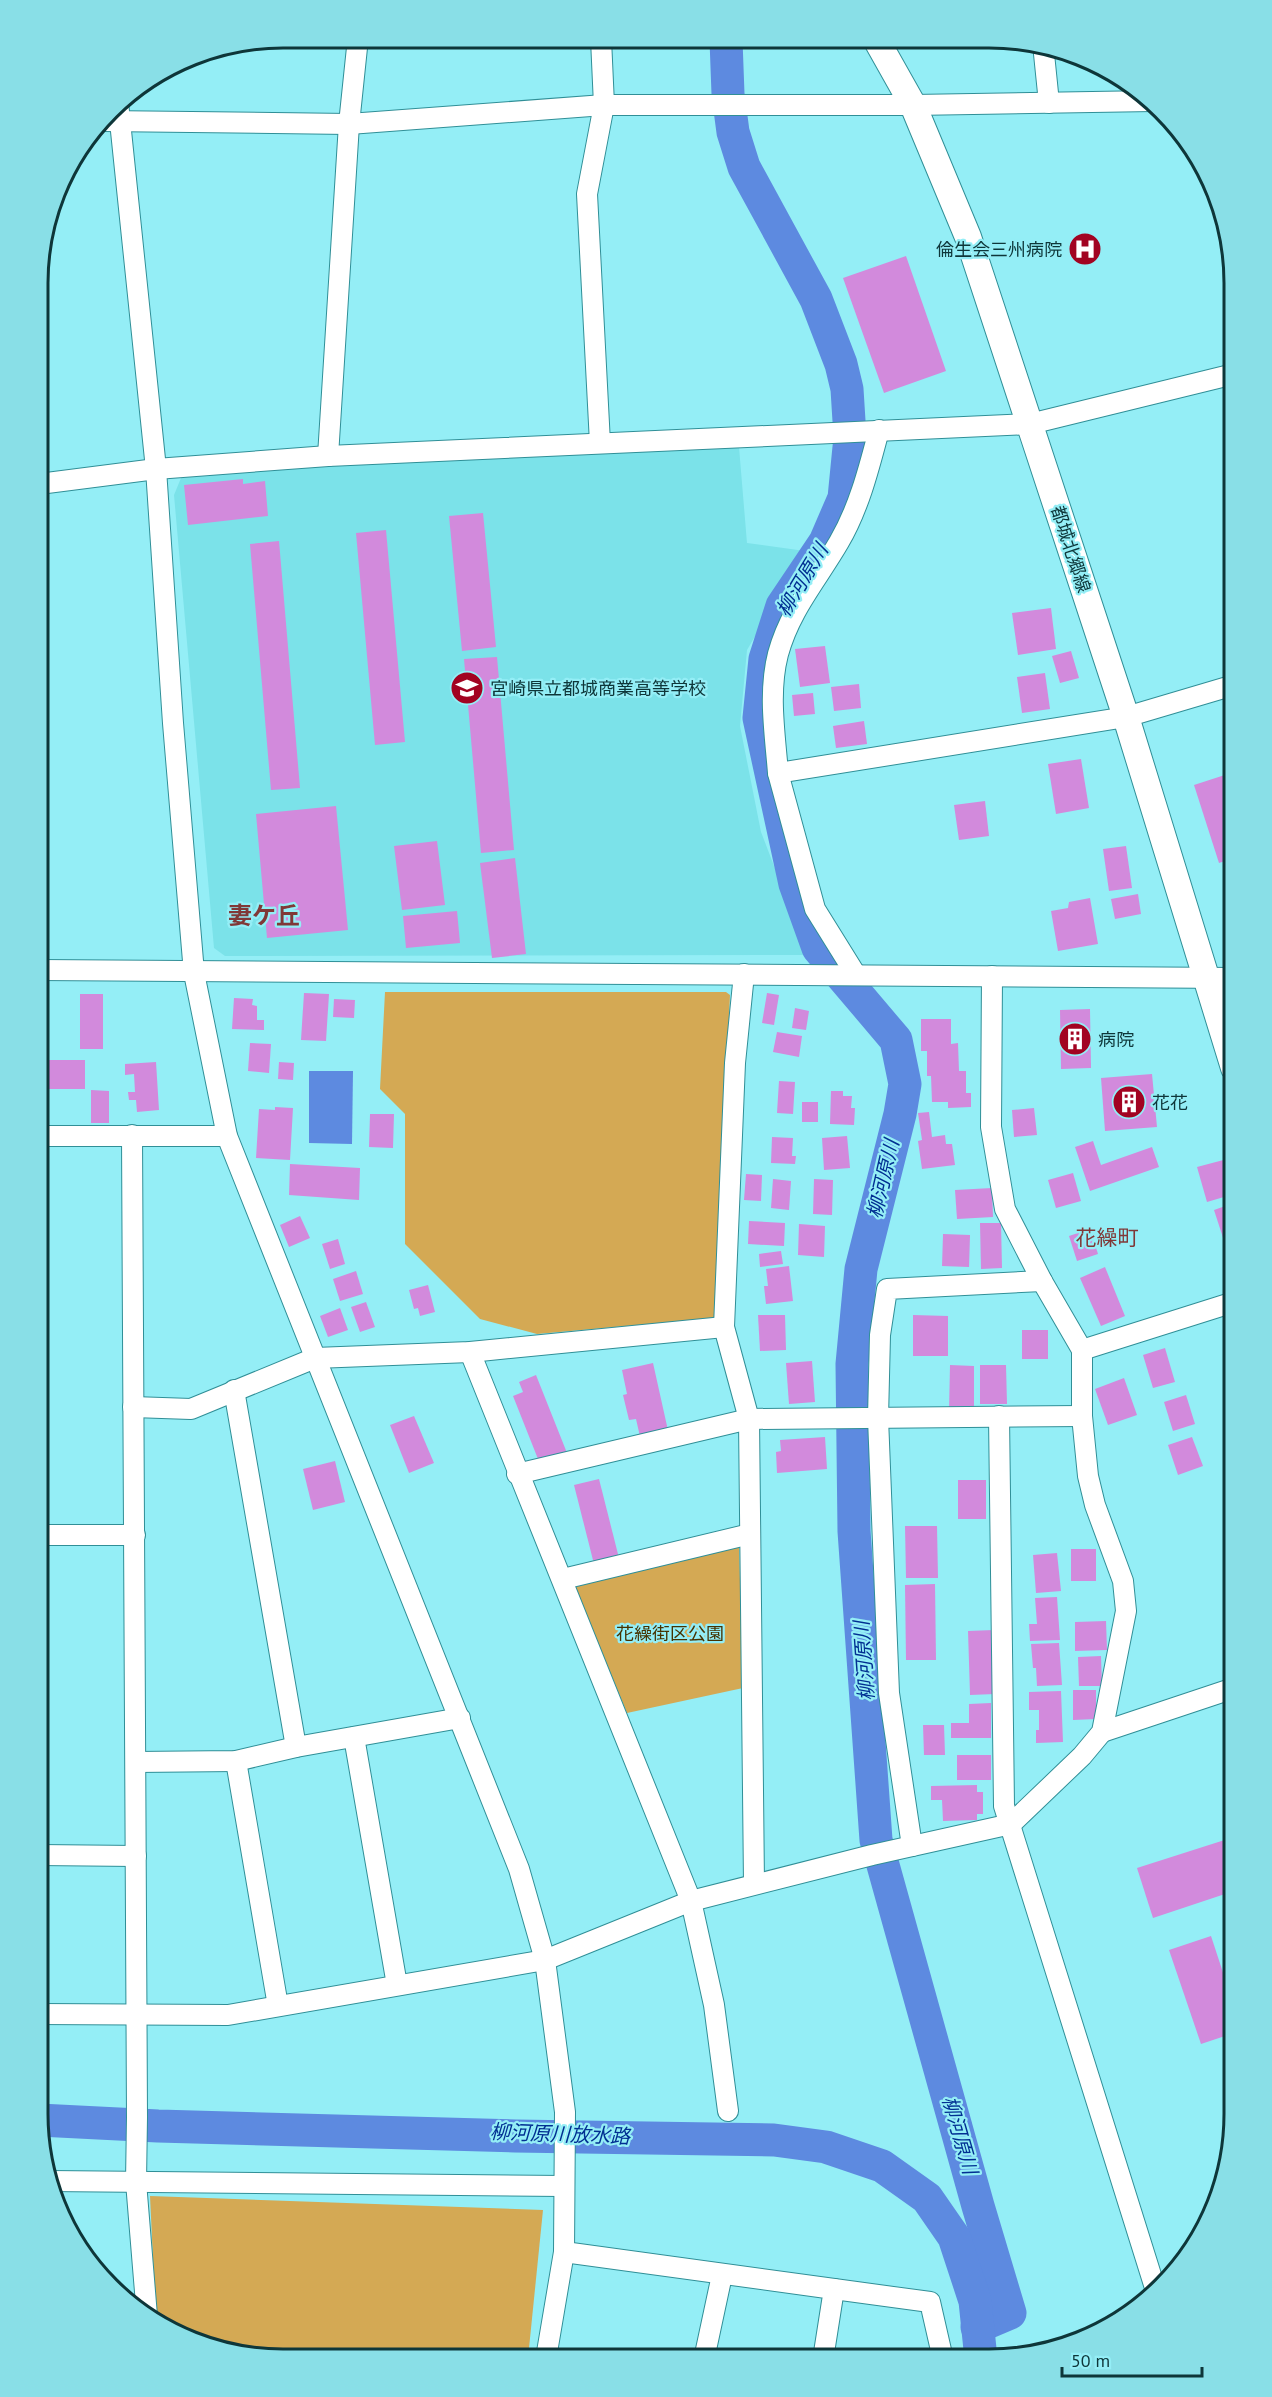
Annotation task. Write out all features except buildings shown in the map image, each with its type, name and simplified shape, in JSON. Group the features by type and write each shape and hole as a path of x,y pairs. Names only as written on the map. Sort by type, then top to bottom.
{"main road":[{"name":"都城北郷線","path":"881,48 913,105 968,237 1126,717 1224,1036"}],"street":[{"path":"327,456 349,124 357,48"},
{"path":"600,443 587,194 604,105 601,48"},
{"path":"1044,55 1049,103"},
{"path":"119,115 349,124 604,105 913,105 1138,101"},
{"path":"115,119 156,469 173,723 194,973 227,1136 519,1869 545,1960 565,2112 564,2252 548,2349"},
{"path":"48,483 156,469 327,456 1030,424 1224,376"},
{"path":"856,975 815,909 778,773 773,695 778,655 793,613 840,540 864,484 871,431"},
{"path":"778,773 1126,717 1224,688"},
{"path":"48,970 194,973 814,974 1224,978"},
{"path":"744,974 735,1063 724,1327 748,1419 754,1884"},
{"path":"48,2014 228,2015 545,1960 691,1901 872,1855 1011,1824 1083,1756 1102,1732 1126,1611 1123,1581 1095,1505 1088,1476 1082,1416 1082,1350 1042,1281 1005,1209 991,1127 992,976"},
{"path":"132,1135 136,1762 137,2117 135,2176 146,2304"},
{"path":"48,1136 227,1136"},
{"path":"907,1847 889,1693 874,1418 880,1335 887,1289 1042,1281"},
{"path":"1082,1350 1224,1305"},
{"path":"133,1407 191,1409 315,1358 470,1352 724,1327"},
{"path":"470,1352 517,1474 563,1579 691,1901 714,2005 728,2111"},
{"path":"234,1390 296,1748"},
{"path":"999,1416 1004,1806 1153,2282"},
{"path":"517,1474 748,1419 1082,1416"},
{"path":"563,1579 750,1534"},
{"path":"48,1535 135,1535"},
{"path":"1102,1732 1224,1691"},
{"path":"136,1762 236,1761 460,1718"},
{"path":"354,1737 397,1985"},
{"path":"236,1761 278,2006"},
{"path":"48,1855 136,1856"},
{"path":"58,2181 135,2176 563,2187"},
{"path":"564,2252 930,2302 941,2349"},
{"path":"706,2349 722,2275"},
{"path":"825,2349 834,2289"}],"shaded area":[{"name":"宮崎県立都城商業高等学校","path":"739,447 747,543 805,551 747,650 740,726 761,832 808,955 225,956 214,948 174,495 181,478 341,461"},
{"path":"309,1071 353,1071 352,1144 309,1143"}],"green space":[{"path":"385,992 726,992 730,995 715,1318 537,1334 480,1319 405,1244 405,1114 380,1089"},
{"name":"花繰街区公園","path":"739,1545 743,1688 627,1713 575,1587"},
{"path":"150,2196 543,2210 529,2349 253,2347 208,2337 179,2325 155,2311"}],"waterway":[{"name":"柳河原川","path":"726,48 728,94 733,132 744,167 816,299 841,364 847,389 850,437 844,498 825,542 782,606 765,659 759,718 795,884 818,948 896,1040 905,1084 900,1114 861,1269 852,1364 854,1531 876,1840 1010,2313 977,2327"},
{"name":"柳河原川放水路","path":"48,2120 158,2126 515,2136 774,2140 826,2147 882,2166 927,2198 954,2237 975,2301 980,2349"}],"place":[{"name":"倫生会三州病院","path":"1085,249"},
{"name":"宮崎県立都城商業高等学校","path":"467,688"},
{"name":"病院","path":"1075,1039"},
{"name":"花花","path":"1129,1102"}],"district":[{"name":"妻ケ丘","path":"264,915"},
{"name":"花繰町","path":"1107,1237"}]}
